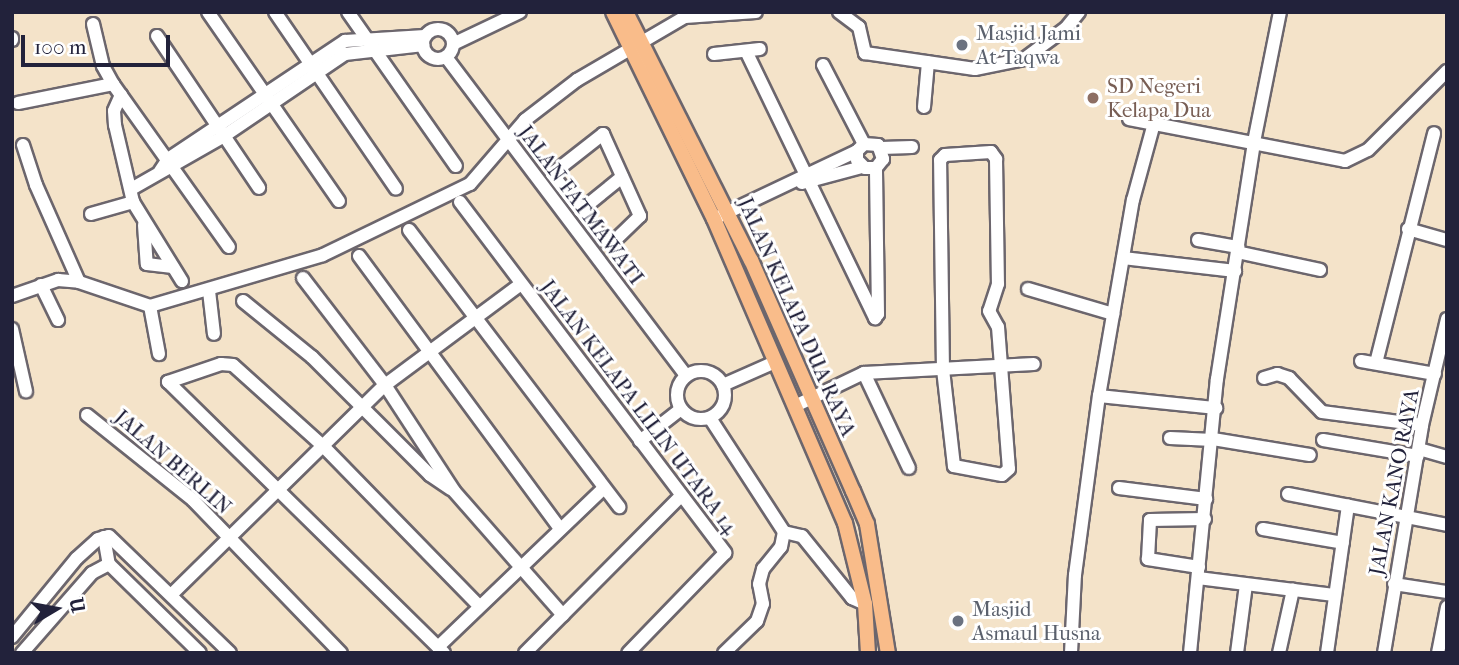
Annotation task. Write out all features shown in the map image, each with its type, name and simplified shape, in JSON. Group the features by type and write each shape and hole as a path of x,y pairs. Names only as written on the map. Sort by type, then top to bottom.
{"main road":[{"name":"JALAN KELAPA DUA RAYA","path":"613,12 637,47 728,212 867,524 888,653"},
{"name":"JALAN KELAPA DUA RAYA","path":"626,12 637,47 845,523 865,604 868,653"}],"street":[{"path":"208,12 339,201"},
{"path":"275,12 396,189"},
{"path":"348,12 456,166"},
{"path":"424,41 432,57 446,57 453,44 520,12"},
{"path":"12,296 41,285 79,282 150,306 323,256 440,202 470,184 506,137 577,80 685,17 756,12"},
{"path":"839,12 859,27 865,53 975,69 1021,60 1066,28 1079,12"},
{"path":"1190,653 1219,374 1254,142 1280,12"},
{"path":"93,24 103,66 113,84 167,166 229,247"},
{"path":"133,188 315,71 369,43 424,41 443,29 453,44"},
{"path":"157,36 259,188"},
{"path":"714,54 760,49"},
{"path":"746,51 803,179 875,318 878,314 876,168 883,159 881,148"},
{"name":"JALAN FATMAWATI","path":"446,57 686,376"},
{"path":"924,107 928,62"},
{"path":"822,65 860,147 862,167"},
{"path":"1129,119 1254,142 1332,161 1350,160 1380,140 1447,71"},
{"path":"18,103 113,84"},
{"path":"121,95 114,111 115,125 133,188 133,202 144,224 182,281"},
{"path":"1071,653 1075,575 1099,396 1133,201 1154,123"},
{"path":"1376,363 1434,133"},
{"path":"603,134 622,177 640,219 613,242 607,242 552,174 603,134"},
{"path":"713,219 803,179 873,142 881,148 912,147"},
{"path":"23,145 36,186 79,282"},
{"path":"991,152 996,159 998,284 988,303 998,327 1009,469 1002,475 956,468 953,463 943,370 940,160 945,155 991,152"},
{"path":"803,179 862,167 876,168"},
{"path":"580,211 622,177"},
{"path":"91,214 133,202"},
{"name":"JALAN KELAPA LILIN UTARA 14","path":"460,202 640,441 679,498 725,553 628,653"},
{"path":"144,224 147,264 173,267"},
{"path":"580,237 593,227"},
{"path":"1408,229 1447,240"},
{"path":"410,230 474,320 618,507"},
{"path":"1198,240 1320,270"},
{"path":"359,256 559,527"},
{"path":"1123,258 1235,271"},
{"path":"303,278 385,385 454,491 563,615"},
{"path":"172,594 232,540 385,385 521,284"},
{"path":"41,285 58,320"},
{"path":"1028,289 1114,314"},
{"path":"209,291 215,334"},
{"path":"243,301 366,406 430,475 454,491"},
{"path":"150,306 159,354"},
{"name":"JALAN KANO RAYA","path":"1384,653 1422,425 1447,319"},
{"path":"12,330 26,391"},
{"path":"1362,361 1435,374"},
{"path":"723,385 775,362"},
{"path":"479,606 324,447 233,365 221,364 168,382 169,387 281,489 441,650 479,606 559,527 604,488"},
{"path":"795,406 864,373 1034,364"},
{"path":"709,372 723,385 722,408 710,418 694,418 681,409 677,392 686,376 709,372"},
{"path":"864,373 909,468"},
{"path":"1219,374 1233,375"},
{"path":"1264,378 1277,374 1289,378 1322,412 1422,425"},
{"path":"1099,396 1216,408"},
{"path":"640,441 681,409"},
{"name":"JALAN BERLIN","path":"88,415 193,500 341,653"},
{"path":"710,418 784,532 802,536 852,598 865,604"},
{"path":"1170,439 1213,440 1310,455"},
{"path":"1323,440 1447,457"},
{"path":"1119,488 1206,499"},
{"path":"1288,494 1447,525"},
{"path":"525,653 679,498"},
{"path":"1327,653 1348,505"},
{"path":"1205,519 1150,520 1148,559 1246,585 1335,595"},
{"path":"1263,529 1343,543"},
{"path":"724,653 757,621 763,604 759,584 763,569 780,547 784,532"},
{"path":"12,637 77,558 104,537"},
{"path":"104,537 109,564 200,653"},
{"path":"104,537 117,542 230,653"},
{"path":"77,558 90,562 92,573"},
{"path":"22,653 92,573 109,564"},
{"path":"1394,584 1447,592"},
{"path":"1237,653 1246,585"},
{"path":"1279,653 1293,590"},
{"path":"1438,653 1447,607"}],"place":[{"name":"Masjid Jami At Taqwa","path":"962,45"},
{"name":"SD Negeri Kelapa Dua","path":"1093,98"},
{"name":"Masjid Asmaul Husna","path":"958,621"}]}
